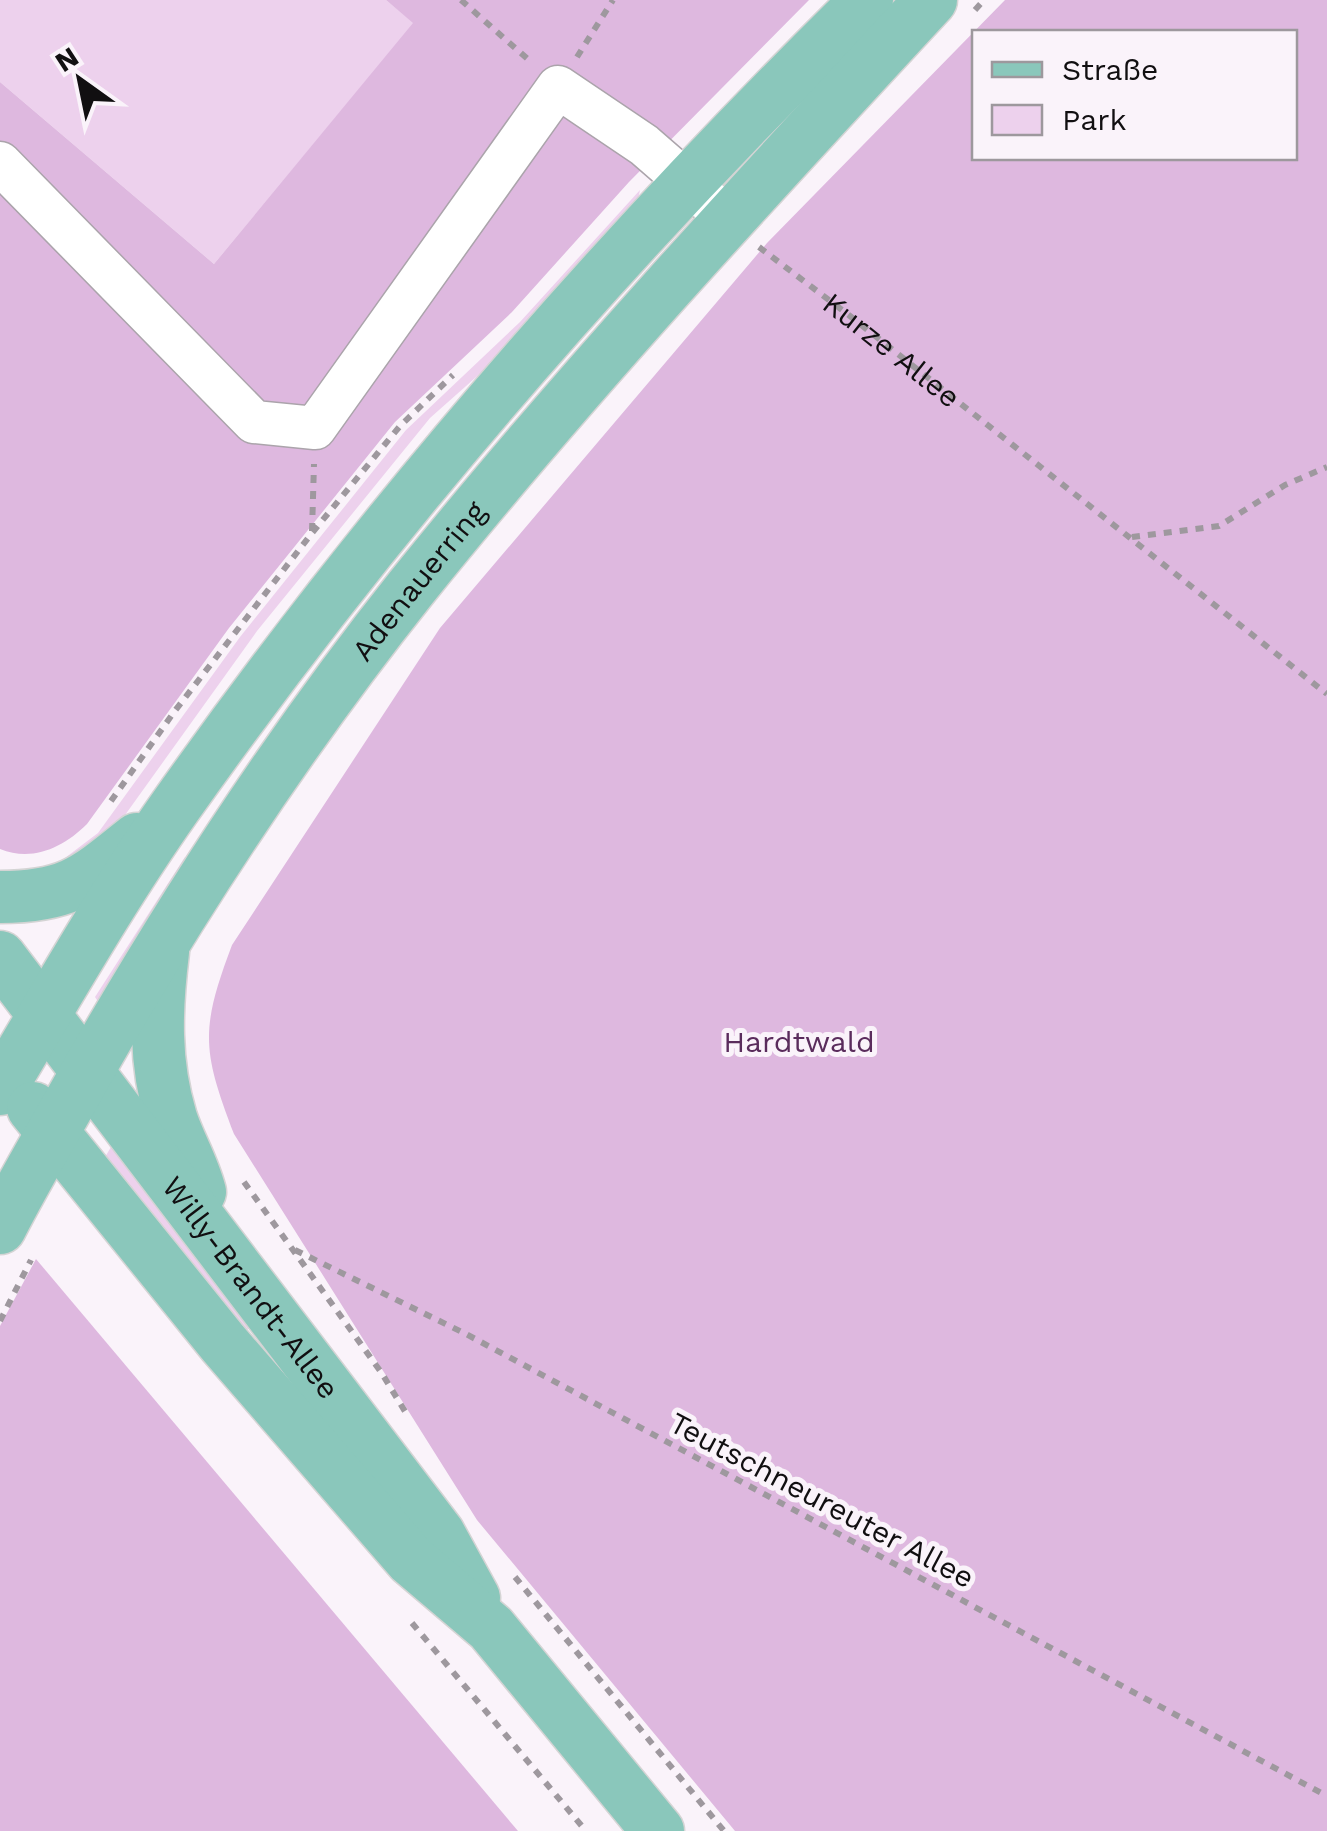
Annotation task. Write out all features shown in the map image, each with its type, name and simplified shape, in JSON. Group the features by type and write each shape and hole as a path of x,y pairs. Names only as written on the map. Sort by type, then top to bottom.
{"main road":[{"name":"Adenauerring","path":"2,1078 75,958 173,810 333,596 465,430 688,183 867,0"},
{"name":"Adenauerring","path":"0,1228 165,938 287,754 409,592 549,421 751,240 951,7"},
{"path":"0,897 37,896 84,881 173,810"},
{"path":"165,938 156,1003 160,1072 173,1123 192,1164 221,1249"},
{"name":"Willy-Brandt-Allee","path":"0,956 440,1534 491,1628"},
{"name":"Willy-Brandt-Allee","path":"2,1078 52,1132 212,1328 412,1560 491,1628 658,1831"}],"lane":[{"path":"0,163 254,422 315,428 558,87 644,145 751,240"}],"path":[{"path":"460,0 558,87 613,0"},
{"path":"951,7 984,0"},
{"name":"Kurze Allee","path":"751,240 1327,694"},
{"path":"312,533 315,428"},
{"path":"1131,537 1218,526 1285,485 1327,468"},
{"name":"Teutschneureuter Allee","path":"294,1249 483,1343 1327,1796"}],"green space":[{"path":"0,0 386,0 414,23 214,264 0,82"},
{"path":"386,0 809,0 629,182 512,312 395,422 229,628 87,824 68,840 46,850 24,854 0,849 0,82 214,264 413,23"},
{"name":"Hardtwald","path":"1005,0 1327,0 1327,1831 735,1831 477,1520 234,1134 216,1081 209,1040 214,999 232,945 440,628 767,243 972,34 972,160 1297,160 1297,30 976,30"},
{"path":"640,190 637,204 492,363 430,418 257,631 110,836 53,867 98,833 240,637 406,430 520,322"},
{"path":"185,857 192,862 101,1006 95,997"},
{"path":"115,1140 250,1327 246,1331 104,1159"},
{"path":"36,1259 518,1831 0,1831 0,1326"}]}
